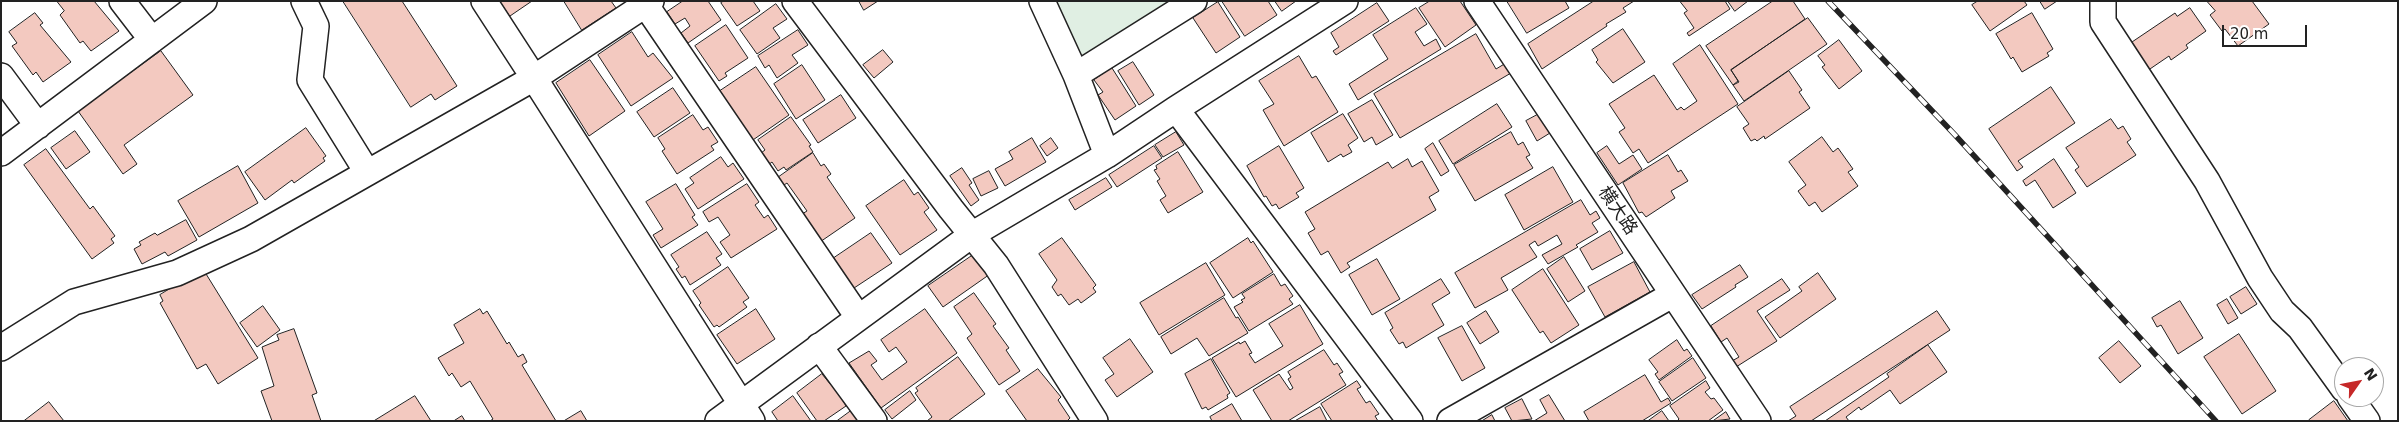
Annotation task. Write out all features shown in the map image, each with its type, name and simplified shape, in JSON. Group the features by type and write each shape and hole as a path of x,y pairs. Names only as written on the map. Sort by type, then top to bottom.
{"street":[{"path":"122,1 152,40"},
{"path":"1,153 204,1"},
{"path":"304,1 316,26 310,80 367,172"},
{"path":"484,1 746,412"},
{"path":"795,1 951,209 996,264 1095,421"},
{"path":"1042,1 1076,75 1107,155"},
{"path":"1076,75 1194,1"},
{"path":"718,421 746,412 819,346 973,234 1107,155 1345,1"},
{"name":"横大路","path":"1477,1 1758,421"},
{"path":"2103,1 2103,22 2207,181 2260,278 2282,311 2300,328 2334,374"},
{"path":"1,348 74,302 177,273 251,239 534,78 647,3 858,317"},
{"path":"1,76 38,126"},
{"path":"1176,109 1410,421"},
{"path":"1450,421 1672,295"},
{"path":"819,346 874,421"},
{"path":"2358,407 2368,421"}],"green space":[{"path":"1054,1 1176,1 1082,61"}],"building":[{"path":"57,1 94,1 119,31 91,51 83,41 80,43 60,15 64,11"},
{"path":"343,1 402,1 457,86 435,100 431,94 411,107"},
{"path":"500,1 532,1 510,16"},
{"path":"564,1 611,1 616,8 582,30"},
{"path":"683,1 708,1 721,20 688,43 681,33 690,26 685,18 675,24 667,12"},
{"path":"724,1 753,1 760,11 737,26 721,3"},
{"path":"859,1 878,1 864,10"},
{"path":"1222,1 1268,1 1277,15 1245,36"},
{"path":"1275,1 1296,1 1282,11"},
{"path":"1430,1 1460,1 1476,25 1445,47 1419,8"},
{"path":"1507,1 1565,1 1569,8 1527,33"},
{"path":"1594,1 1634,1 1623,8 1626,12 1542,69 1528,44"},
{"path":"1680,1 1725,1 1730,9 1689,36 1687,33 1694,28 1684,13 1687,11"},
{"path":"1728,1 1748,1 1735,11"},
{"path":"1773,1 1793,1 1805,19 1731,70 1738,81 1733,85 1706,46"},
{"path":"1978,1 2024,1 2027,5 1990,31 1972,5"},
{"path":"2040,1 2057,1 2045,9"},
{"path":"2207,1 2252,1 2269,24 2238,46 2225,29 2222,31 2210,15 2215,11"},
{"path":"1218,2 1240,37 1216,53 1193,18"},
{"path":"1377,3 1389,21 1336,55 1333,51 1339,47 1331,33"},
{"path":"776,4 787,19 773,28 780,38 757,54 740,30"},
{"path":"1416,8 1427,24 1415,32 1424,46 1436,39 1441,49 1358,100 1349,84 1388,59 1373,35"},
{"path":"2190,8 2206,31 2186,45 2188,48 2171,60 2169,56 2147,71 2129,44 2175,13 2177,16"},
{"path":"35,13 43,23 40,25 71,62 43,82 36,72 33,75 12,46 17,43 9,32"},
{"path":"2032,13 2053,49 2047,53 2049,56 2022,72 2013,57 2011,59 1996,34"},
{"path":"1808,18 1827,44 1744,101 1733,85 1739,82 1731,70"},
{"path":"726,25 748,58 725,73 727,76 719,81 695,46"},
{"path":"1623,29 1645,62 1613,83 1596,62 1598,60 1592,50"},
{"path":"798,30 808,45 792,55 798,63 777,78 769,65 765,68 758,56"},
{"path":"632,32 648,57 653,53 673,78 631,106 598,55"},
{"path":"1476,34 1496,69 1506,63 1511,73 1400,138 1374,94"},
{"path":"1839,40 1862,71 1839,89 1822,67 1825,65 1818,56"},
{"path":"1700,45 1738,104 1648,163 1639,149 1633,153 1619,132 1625,128 1609,104 1654,75 1677,110 1681,107 1684,110 1697,101 1673,64"},
{"path":"883,50 893,62 874,78 863,65"},
{"path":"161,51 193,95 124,145 137,164 123,174 78,111"},
{"path":"1299,56 1312,78 1316,76 1338,112 1284,146 1263,110 1274,104 1259,81"},
{"path":"590,60 625,111 589,136 556,83"},
{"path":"1133,62 1154,95 1139,105 1118,71"},
{"path":"802,65 825,100 796,119 774,84"},
{"path":"756,67 789,115 750,142 734,119 737,117 720,91"},
{"path":"1112,68 1136,106 1115,120 1098,95 1103,92 1094,80"},
{"path":"1789,71 1802,90 1799,92 1810,108 1765,139 1764,136 1757,141 1755,139 1751,141 1743,128 1749,124 1737,107"},
{"path":"2051,87 2075,123 2018,161 2023,167 2017,171 1989,129"},
{"path":"673,88 690,113 654,137 637,112"},
{"path":"841,95 856,118 818,143 803,120"},
{"path":"1372,100 1393,135 1376,145 1372,137 1364,142 1348,114"},
{"path":"1497,104 1512,127 1453,164 1439,141"},
{"path":"1343,114 1358,138 1348,145 1352,152 1343,157 1341,154 1328,162 1311,133"},
{"path":"1539,114 1550,133 1537,141 1526,121"},
{"path":"693,115 703,130 708,127 718,142 711,146 714,150 677,174 662,151 665,149 658,138"},
{"path":"791,117 811,145 809,146 813,152 786,170 784,167 778,171 772,162 768,165 761,153 765,150 758,140"},
{"path":"2111,119 2118,129 2123,126 2131,139 2127,142 2136,155 2087,187 2075,170 2079,167 2066,148"},
{"path":"306,128 326,156 323,158 325,161 294,183 292,180 265,200 245,172"},
{"path":"75,131 90,152 66,169 51,148"},
{"path":"1176,132 1184,145 1163,157 1155,145"},
{"path":"1511,132 1518,145 1523,142 1530,155 1526,157 1533,168 1475,201 1454,165"},
{"path":"1822,137 1833,152 1838,148 1853,169 1848,172 1858,186 1822,212 1815,202 1809,206 1798,191 1806,185 1789,162"},
{"path":"1032,138 1046,162 1005,186 995,169 1013,159 1009,152"},
{"path":"1051,138 1058,148 1047,156 1040,146"},
{"path":"1433,143 1449,171 1441,176 1425,149"},
{"path":"1154,146 1162,158 1117,187 1109,175"},
{"path":"1279,146 1304,188 1296,193 1299,197 1279,209 1276,204 1272,206 1266,196 1264,197 1247,166"},
{"path":"1607,146 1619,164 1633,155 1642,169 1618,185 1597,153"},
{"path":"46,149 90,209 93,206 115,236 111,239 114,243 92,259 24,165"},
{"path":"1178,152 1203,192 1168,213 1160,200 1166,196 1157,181 1160,179 1154,170 1157,169 1156,166"},
{"path":"813,153 821,166 824,164 831,174 827,177 855,218 817,244 802,214 807,211 787,183 781,187 776,179"},
{"path":"1668,155 1678,172 1681,170 1688,181 1671,191 1675,198 1646,217 1642,212 1639,213 1623,183"},
{"path":"721,157 728,167 733,163 744,179 698,209 685,189 694,183 690,178"},
{"path":"1408,159 1412,167 1422,161 1439,191 1429,197 1436,210 1347,263 1350,267 1341,273 1328,251 1321,255 1308,233 1315,229 1305,212 1388,162 1392,168"},
{"path":"2054,159 2076,193 2053,208 2035,180 2026,186 2023,181"},
{"path":"238,166 258,203 199,237 178,201"},
{"path":"1553,167 1573,202 1524,230 1505,195"},
{"path":"962,168 972,183 969,185 979,200 971,206 950,176"},
{"path":"989,171 998,188 981,196 973,179"},
{"path":"1106,178 1112,187 1075,210 1069,200"},
{"path":"904,180 914,195 918,192 929,208 924,212 937,230 900,255 866,206"},
{"path":"676,184 695,215 692,217 698,225 661,248 653,235 663,229 646,202"},
{"path":"747,184 759,202 755,205 764,218 768,215 777,229 731,258 720,242 730,235 718,217 709,222 703,212"},
{"path":"1581,200 1590,215 1596,211 1600,218 1592,223 1598,232 1576,245 1578,247 1548,264 1542,255 1562,244 1557,235 1538,246 1535,241 1529,245 1537,257 1501,278 1508,290 1475,308 1455,273"},
{"path":"186,220 197,240 168,256 165,252 142,264 134,249 141,245 139,242"},
{"path":"1610,231 1623,253 1592,270 1580,249"},
{"path":"707,232 722,254 716,258 721,265 690,285 685,276 682,278 676,269 679,267 671,255"},
{"path":"871,233 892,263 851,290 831,260"},
{"path":"1062,238 1096,285 1093,288 1096,292 1081,303 1078,299 1069,305 1061,294 1058,296 1052,287 1057,280 1039,254"},
{"path":"1248,238 1251,243 1253,241 1273,272 1233,298 1210,263"},
{"path":"979,251 993,272 943,307 928,286"},
{"path":"1564,257 1585,291 1568,302 1547,269"},
{"path":"1377,259 1400,299 1372,315 1349,275"},
{"path":"1634,262 1650,292 1605,317 1588,287"},
{"path":"1206,263 1225,295 1159,335 1140,303"},
{"path":"1740,265 1748,277 1702,309 1692,295"},
{"path":"728,267 749,298 743,302 747,307 719,327 717,325 714,327 699,305 701,303 693,291"},
{"path":"203,269 258,358 218,384 206,364 197,369 160,303 163,301 160,295"},
{"path":"1543,269 1579,325 1551,343 1543,331 1540,333 1512,290"},
{"path":"1818,273 1836,299 1780,338 1765,317 1802,291 1799,287"},
{"path":"1274,274 1281,286 1285,284 1293,296 1289,299 1293,304 1249,331 1234,307 1243,302 1241,300 1245,298 1242,294"},
{"path":"1441,279 1450,293 1432,304 1444,325 1406,348 1403,342 1399,344 1390,330 1393,328 1385,313"},
{"path":"1782,279 1790,290 1757,311 1777,341 1736,367 1732,361 1739,357 1727,338 1721,342 1711,326"},
{"path":"2246,287 2257,304 2241,314 2230,297"},
{"path":"974,293 996,324 993,326 1009,348 1006,350 1020,371 999,385 967,338 972,334 954,307"},
{"path":"1224,298 1248,333 1209,356 1197,338 1171,354 1161,337"},
{"path":"2227,299 2238,318 2228,324 2217,305"},
{"path":"2180,301 2203,338 2178,354 2161,325 2157,327 2152,318"},
{"path":"1300,305 1323,344 1236,397 1212,358 1239,342 1240,344 1245,341 1252,353 1249,354 1255,363 1283,346 1269,324"},
{"path":"263,306 280,330 257,347 240,323"},
{"path":"480,309 483,314 487,311 507,344 509,342 518,357 523,354 527,362 522,365 556,421 490,421 493,419 470,381 461,387 452,373 449,376 438,358 464,343 454,325"},
{"path":"756,309 775,339 737,364 717,335"},
{"path":"925,309 957,353 881,408 849,363 869,351 877,361 871,365 882,380 907,362 896,347 889,352 881,340"},
{"path":"1486,311 1499,332 1480,344 1467,323"},
{"path":"1937,311 1950,330 1811,421 1788,421 1796,416 1790,407"},
{"path":"1462,326 1485,368 1462,381 1438,338"},
{"path":"294,329 317,393 312,395 321,421 272,421 261,391 274,386 262,347 279,340 277,335"},
{"path":"2239,334 2276,391 2242,414 2204,357"},
{"path":"1130,339 1153,372 1117,397 1105,380 1114,374 1103,358"},
{"path":"1677,340 1684,351 1687,349 1692,356 1659,380 1655,374 1658,372 1649,360"},
{"path":"2119,341 2141,366 2120,383 2099,358"},
{"path":"1928,345 1947,372 1900,404 1890,390 1861,410 1859,407 1846,417 1849,421 1825,421 1889,377 1887,374"},
{"path":"1324,350 1334,365 1337,363 1343,372 1339,374 1346,385 1288,421 1272,421 1253,390 1279,374 1290,390 1293,388 1288,379 1291,377 1288,372"},
{"path":"958,357 985,394 948,421 927,421 932,417 915,393 918,391 916,388"},
{"path":"1693,358 1706,378 1672,401 1659,382"},
{"path":"1211,359 1230,393 1227,395 1228,398 1208,410 1206,407 1202,409 1185,374"},
{"path":"1038,369 1061,397 1058,400 1070,418 1067,421 1027,421 1006,391"},
{"path":"822,374 831,385 834,383 846,406 824,421 817,421 797,393"},
{"path":"1645,375 1661,402 1668,398 1671,403 1642,421 1589,421 1584,412"},
{"path":"1357,381 1361,387 1357,389 1366,403 1370,401 1379,414 1375,416 1378,421 1332,421 1321,404"},
{"path":"1706,381 1710,388 1705,392 1711,399 1714,398 1723,410 1708,421 1677,421 1679,419 1670,406"},
{"path":"910,391 916,400 892,419 885,410"},
{"path":"1549,395 1565,421 1534,421 1547,413 1540,400"},
{"path":"415,396 431,421 374,421"},
{"path":"793,396 811,421 778,421 772,412"},
{"path":"1522,399 1532,419 1512,421 1505,408"},
{"path":"2334,401 2334,407 2338,407 2348,421 2309,421"},
{"path":"49,402 64,421 24,421"},
{"path":"1232,404 1242,421 1212,421 1210,417"},
{"path":"1320,407 1327,421 1295,421"},
{"path":"855,408 864,421 837,421"},
{"path":"581,411 587,421 564,421"},
{"path":"1662,411 1669,421 1648,421"},
{"path":"1726,412 1730,419 1713,421"},
{"path":"1492,415 1495,421 1482,421"},
{"path":"462,416 465,421 454,421"}],"railway":[{"path":"1828,1 1956,136 2216,421"}]}
